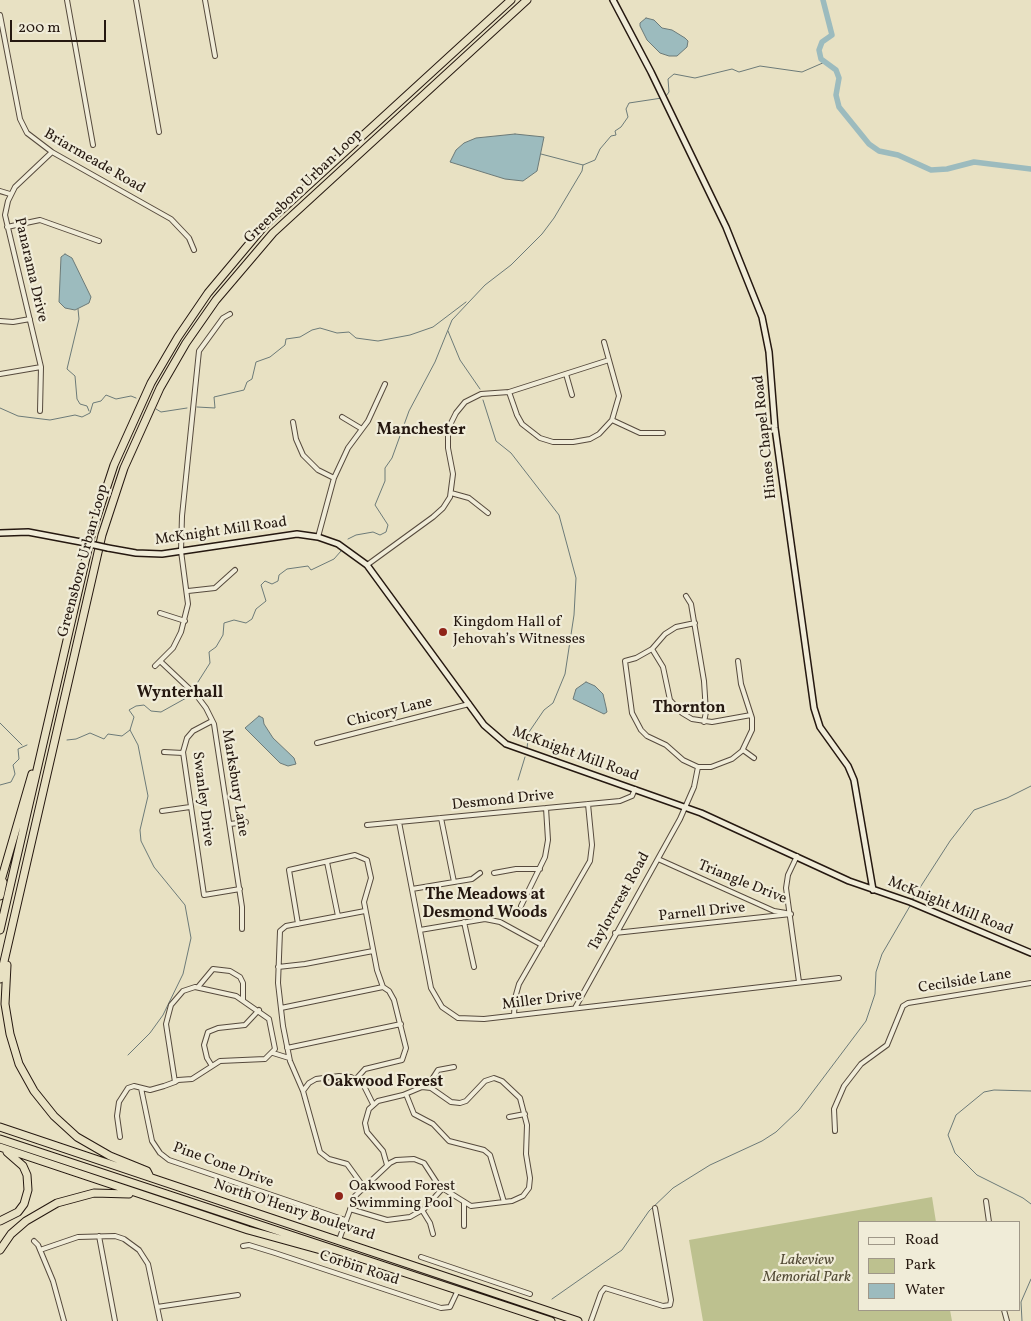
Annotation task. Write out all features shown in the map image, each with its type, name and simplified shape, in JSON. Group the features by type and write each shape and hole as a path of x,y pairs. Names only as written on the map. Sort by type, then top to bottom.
{"highway":[{"name":"Greensboro Urban Loop","path":"0,930 90,541 108,481 143,399 178,337 230,265 272,219 511,0"},
{"name":"Greensboro Urban Loop","path":"0,979 102,535 130,452 168,373 216,300 273,233 527,0"},
{"path":"0,884 50,712"},
{"path":"0,896 13,840"},
{"path":"8,944 5,993 7,1019 15,1054 28,1082 46,1108 69,1131 96,1149 147,1171 150,1177"},
{"name":"North O'Henry Boulevard","path":"0,1127 339,1240 551,1321"},
{"name":"North O'Henry Boulevard","path":"0,1140 394,1270 459,1286"},
{"path":"0,1148 248,1230 394,1270"},
{"path":"0,1148 20,1162 25,1171 28,1185 26,1199 21,1208 10,1218 0,1221"},
{"path":"0,1250 11,1234 26,1221 57,1203 94,1193 137,1194"},
{"path":"459,1286 514,1300 578,1321"},
{"path":"542,1318 556,1321"}],"street":[{"path":"67,0 93,146"},
{"path":"136,0 159,132"},
{"path":"205,0 215,56"},
{"name":"Hines Chapel Road","path":"614,0 664,97 726,227 764,322 769,352 778,453 814,708 820,727 848,766 854,780 874,890"},
{"name":"Briarmeade Road","path":"0,15 20,119 33,139 52,152 171,219 189,238 194,250"},
{"name":"Panarama Drive","path":"40,411 41,367 6,226 5,215 10,194 22,178 52,152"},
{"path":"0,191 10,194"},
{"path":"6,226 40,220 99,241"},
{"path":"155,666 173,648 185,621 188,591 181,551 184,484 199,351 223,318 230,314"},
{"path":"0,322 30,319"},
{"path":"509,392 522,424 540,438 553,442 573,442 590,439 599,434 612,420 619,396 604,342"},
{"path":"368,565 443,508 451,493 453,474 447,438 451,421 459,407 475,396 509,392 609,360"},
{"path":"0,374 41,367"},
{"path":"566,374 572,395"},
{"path":"318,537 334,478 348,448 362,430 385,384"},
{"path":"342,417 362,430"},
{"path":"612,420 640,433 663,433"},
{"path":"293,422 296,438 304,456 318,470 334,478"},
{"path":"451,493 469,498 488,513"},
{"name":"McKnight Mill Road","path":"0,533 28,532 146,554 181,551 287,534 318,537 346,548 368,565 490,732 506,744 686,807 849,881 910,902 1031,953"},
{"path":"188,591 215,588 235,570"},
{"path":"686,596 691,604 695,623 705,695 704,722"},
{"path":"160,613 185,621"},
{"path":"695,623 676,627 665,634 652,649 636,658 625,661 630,704 641,730 666,745 683,760 698,766 724,764 743,750 752,730 751,715 742,689 738,661"},
{"path":"652,649 663,667 668,695 675,707 692,719 704,722 751,715"},
{"name":"Marksbury Lane","path":"160,661 197,696 206,708 217,735 240,889 242,929"},
{"name":"Chicory Lane","path":"317,743 469,704"},
{"name":"Swanley Drive","path":"212,721 193,731 187,738 183,754 204,895 240,889"},
{"path":"743,750 754,758"},
{"path":"164,752 183,754"},
{"name":"Taylorcrest Road","path":"575,1008 686,807 694,787 698,766"},
{"name":"Desmond Drive","path":"368,825 627,800 635,790"},
{"path":"514,1015 516,992 590,861 592,845 588,804"},
{"path":"162,811 190,807"},
{"path":"521,906 540,869 548,840 546,808"},
{"path":"441,818 454,882"},
{"path":"230,824 246,822"},
{"name":"Miller Drive","path":"399,822 431,988 442,1007 466,1020 839,978"},
{"path":"298,924 289,870 355,855 367,860 371,878 364,896 365,911 379,980 392,996 406,1047 402,1060 365,1069 356,1079"},
{"path":"797,856 786,884 799,982"},
{"name":"Triangle Drive","path":"658,859 774,911 791,914"},
{"path":"327,862 338,916"},
{"path":"494,873 516,869 540,869"},
{"path":"412,889 476,877 480,873"},
{"path":"363,1186 347,1164 328,1159 320,1152 304,1091 289,1058 281,1008 278,967 280,931 286,926 365,911"},
{"name":"Parnell Drive","path":"615,933 791,914"},
{"path":"420,930 464,922 493,920 542,945"},
{"path":"464,922 474,967"},
{"path":"278,967 305,964 373,950"},
{"path":"198,987 213,969 230,970 239,974 243,983 243,1001"},
{"name":"Cecilside Lane","path":"835,1131 834,1108 844,1086 861,1064 887,1045 903,1006 908,1003 1031,983"},
{"path":"120,1136 117,1116 118,1102 128,1088 134,1086 150,1090 200,1076 220,1061 230,1059 245,1062 265,1059 273,1053 274,1041 269,1019 259,1010 236,996 198,987 191,987 182,991 171,1005 165,1031 175,1082"},
{"path":"281,1008 383,987"},
{"path":"212,1066 207,1058 204,1045 208,1032 218,1028 245,1025 259,1010"},
{"path":"287,1048 401,1024"},
{"path":"273,1053 289,1058"},
{"path":"427,1087 438,1070 454,1067"},
{"path":"304,1091 309,1082 316,1079 339,1076 356,1079 364,1086 374,1104"},
{"path":"339,1240 355,1196 363,1186 387,1165 402,1159 418,1160 429,1168 443,1188 464,1203 476,1206 504,1202 523,1196 530,1184 526,1154 527,1130 525,1114 518,1095 497,1079 484,1081 466,1101 460,1103 452,1102 434,1089 427,1087 418,1088 406,1094 374,1104 366,1115 366,1125 369,1134 382,1151 387,1165"},
{"name":"Pine Cone Drive","path":"141,1088 152,1140 160,1153 169,1160 346,1220"},
{"path":"406,1094 414,1114 434,1124 449,1142 484,1150 490,1154 504,1202"},
{"path":"509,1117 525,1114"},
{"path":"350,1209 386,1220 410,1217 422,1210 443,1188"},
{"path":"986,1202 989,1221"},
{"path":"464,1203 464,1226"},
{"path":"591,1321 601,1293 605,1288 663,1306 670,1305 671,1300 655,1208"},
{"path":"422,1210 430,1223 433,1234"},
{"path":"99,1236 114,1321"},
{"path":"40,1250 78,1237 99,1236 124,1239 139,1250 148,1264 160,1321"},
{"path":"34,1241 40,1250 56,1292 64,1321"},
{"name":"Corbin Road","path":"243,1246 249,1245 275,1253 441,1308 450,1307 459,1286"},
{"path":"421,1257 530,1294"},
{"path":"459,1286 464,1271"},
{"path":"157,1307 238,1295"}],"green space":[{"name":"Lakeview Memorial Park","path":"932,1197 936,1221 858,1221 858,1311 950,1311 952,1321 703,1321 689,1240"}],"water":[{"path":"646,18 654,20 662,28 672,30 685,38 688,41 687,47 677,56 660,53 647,40 640,26 640,23"},
{"path":"515,134 544,137 537,171 523,181 505,179 450,162 456,150 464,143 476,138"},
{"path":"65,254 72,258 91,297 89,303 75,310 65,308 59,302 61,257"},
{"path":"586,682 595,686 603,694 607,712 604,714 573,699 576,689"},
{"path":"259,716 263,718 264,724 273,738 294,758 296,764 288,766 280,763 245,728"}],"waterway":[{"path":"823,0 832,35 822,42 819,50 821,59 836,70 839,78 836,95 839,107 869,144 879,151 898,155 931,170 947,169 974,162 1031,169"},
{"path":"666,96 669,92 668,79 674,74 695,78 732,69 739,72 760,66 802,72 825,62"},
{"path":"541,154 583,165 595,160 600,149 611,136 616,135 615,131 621,127 628,117 626,109 629,103 662,98"},
{"path":"348,539 356,535 373,532 380,535 386,532 388,525 375,505 385,481 385,468 392,458 409,411 435,362 452,320 485,285 511,265 542,234 554,218 582,171 583,165"},
{"path":"197,407 215,408 214,397 244,390 247,382 252,379 256,362 270,357 285,345 286,339 300,337 320,328 337,333 349,332 356,338 378,341 410,335 433,327 466,302"},
{"path":"78,309 79,319 67,369 75,376 77,399 80,404 87,406 89,411"},
{"path":"448,331 460,360 480,389"},
{"path":"0,408 18,416 50,420 75,415 82,417 90,413 93,403 101,401 106,395 116,399 131,396 136,398"},
{"path":"483,400 496,441 511,453 559,515 576,578 574,615 565,674 553,703 544,710 529,732 527,748"},
{"path":"156,409 161,412 187,408"},
{"path":"196,685 210,663 209,652 216,647 223,635 224,623 234,620 246,623 252,619 256,609 266,601 261,585 265,581 272,584 278,581 279,575 287,569 308,566 311,570 334,559 341,551"},
{"path":"128,1055 150,1033 163,1015 183,974 191,938 185,905 154,867 141,841 140,830 148,796 138,745 130,730 134,717 129,710 136,706 144,705 151,711 161,712 188,697"},
{"path":"0,723 22,745"},
{"path":"67,740 76,739 90,733 104,739 108,734 122,736 130,730"},
{"path":"0,785 11,782 15,774 13,765 19,759 18,749 27,745"},
{"path":"518,780 525,757"},
{"path":"912,900 950,841 974,810 1007,798 1031,786"},
{"path":"552,1299 622,1250 649,1211 673,1188 710,1165 762,1141 776,1132 799,1110 866,1021 875,994 876,972 882,954 910,906"},
{"path":"1031,1091 994,1090 984,1092 956,1115 948,1135 955,1153 977,1175 1023,1198 1031,1204"},
{"path":"1022,1321 1021,1302 1031,1279"}],"place":[{"name":"Kingdom Hall of Jehovah’s Witnesses","path":"443,632"},
{"name":"Oakwood Forest Swimming Pool","path":"339,1196"}],"district":[{"name":"Manchester","path":"421,431"},
{"name":"Wynterhall","path":"180,694"},
{"name":"Thornton","path":"689,709"},
{"name":"The Meadows at Desmond Woods","path":"485,905"},
{"name":"Oakwood Forest","path":"383,1083"}]}
